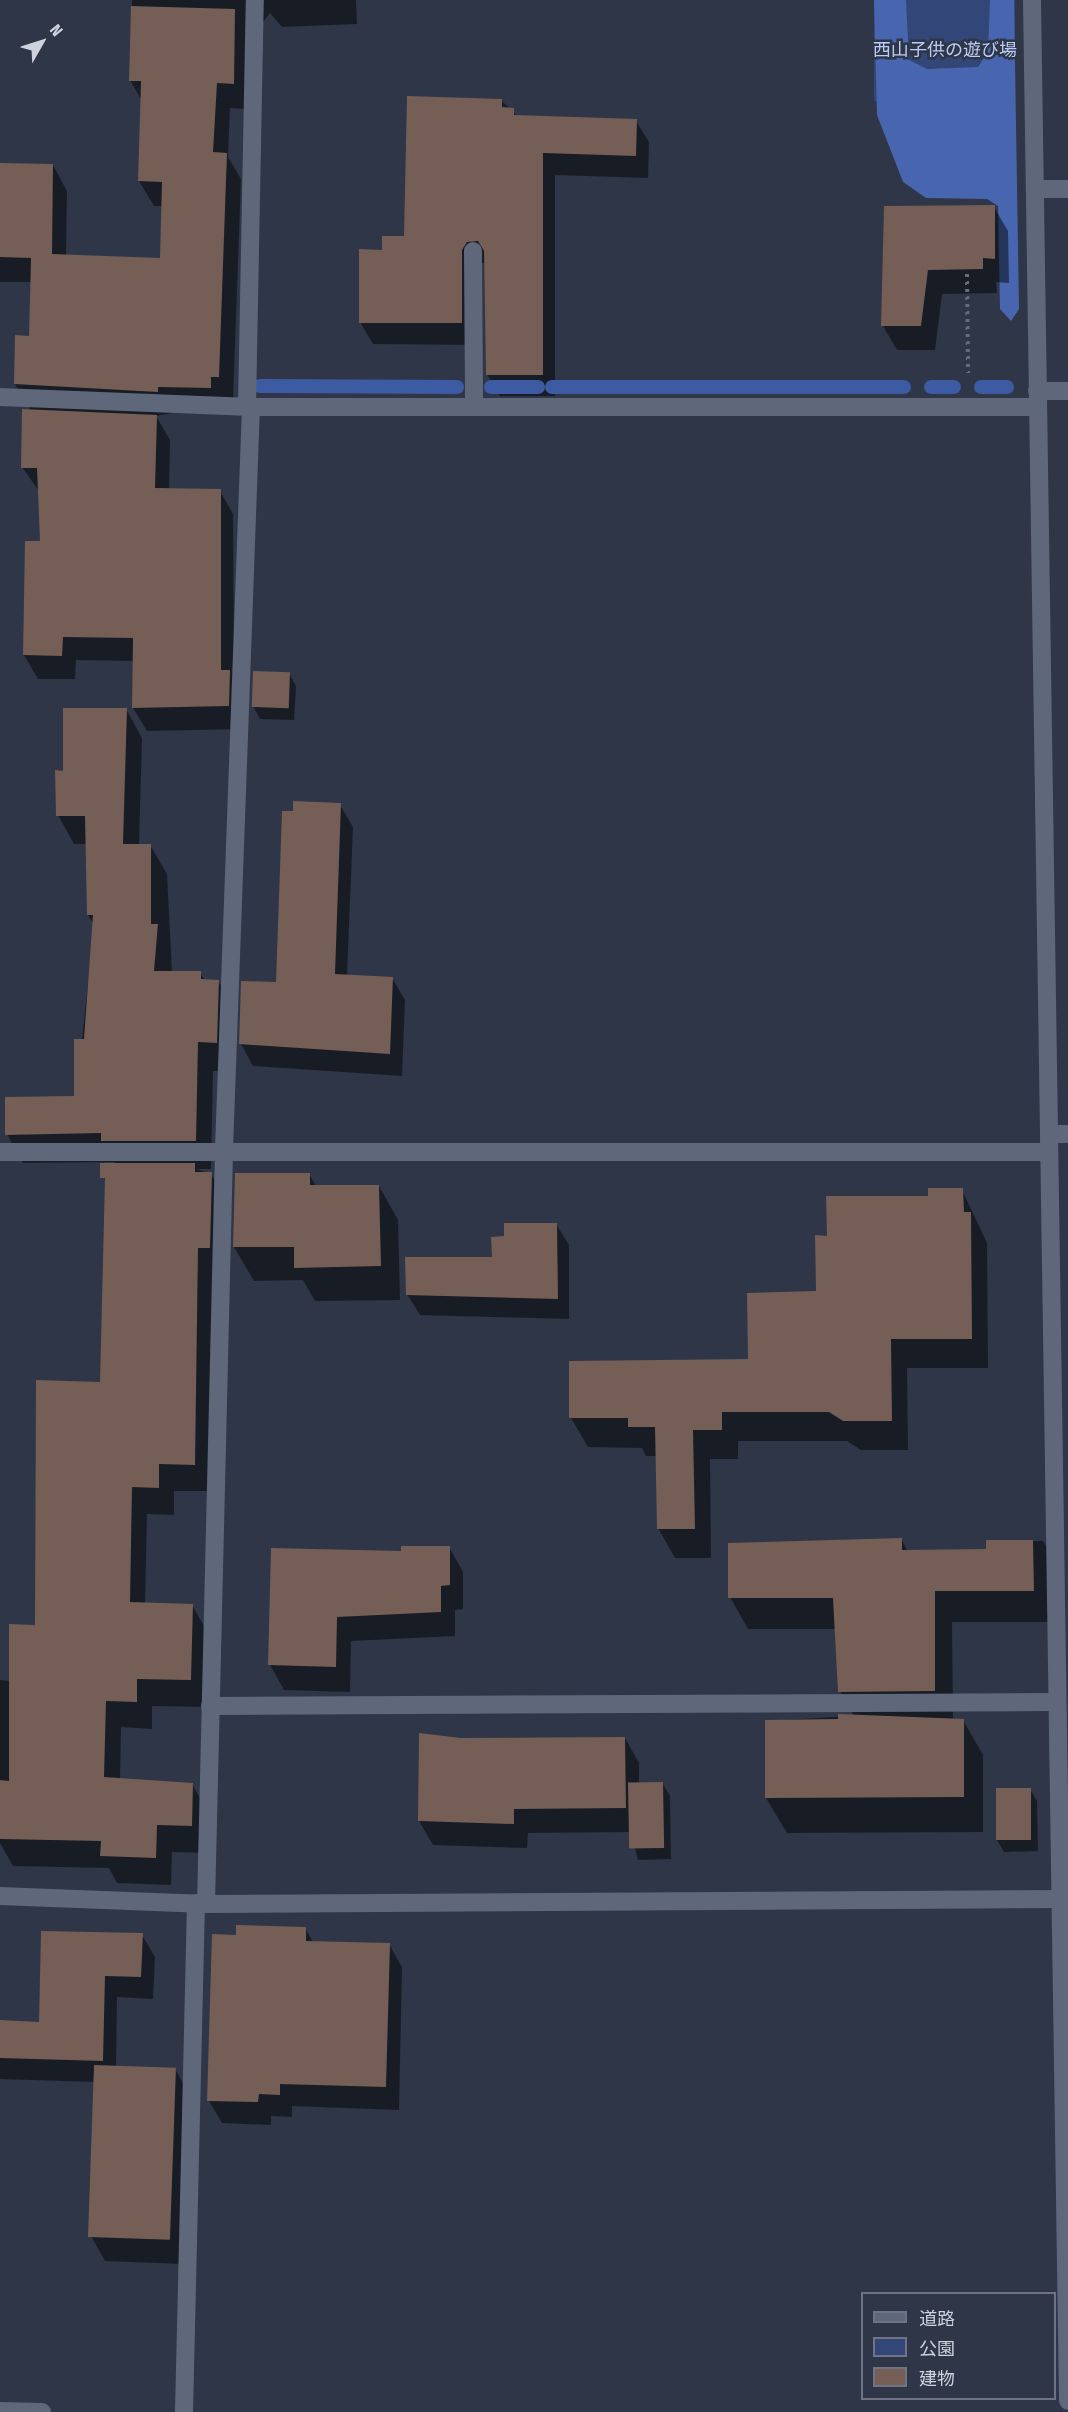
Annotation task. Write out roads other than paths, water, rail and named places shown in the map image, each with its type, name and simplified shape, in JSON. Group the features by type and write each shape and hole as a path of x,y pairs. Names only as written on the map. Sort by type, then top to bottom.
{"street":[{"path":"184,2412 210,1706 224,1149 249,406 255,0"},
{"path":"1032,0 1057,1702 1066,2087 1068,2401"},
{"path":"1035,189 1068,189"},
{"path":"473,251 474,407"},
{"path":"0,397 249,406 968,407 1038,399 1068,391"},
{"path":"0,1152 224,1149 386,1155 1049,1143 1068,1134"},
{"path":"210,1706 1057,1702"},
{"path":"0,1896 201,1903 1061,1899"},
{"path":"0,2411 42,2412"}],"waterway":[{"path":"260,386 457,387"},
{"path":"491,387 538,387"},
{"path":"552,387 904,387"},
{"path":"931,387 954,387"},
{"path":"981,387 1007,387"}],"park label":[{"name":"西山子供の遊び場","path":"945,50"}]}
